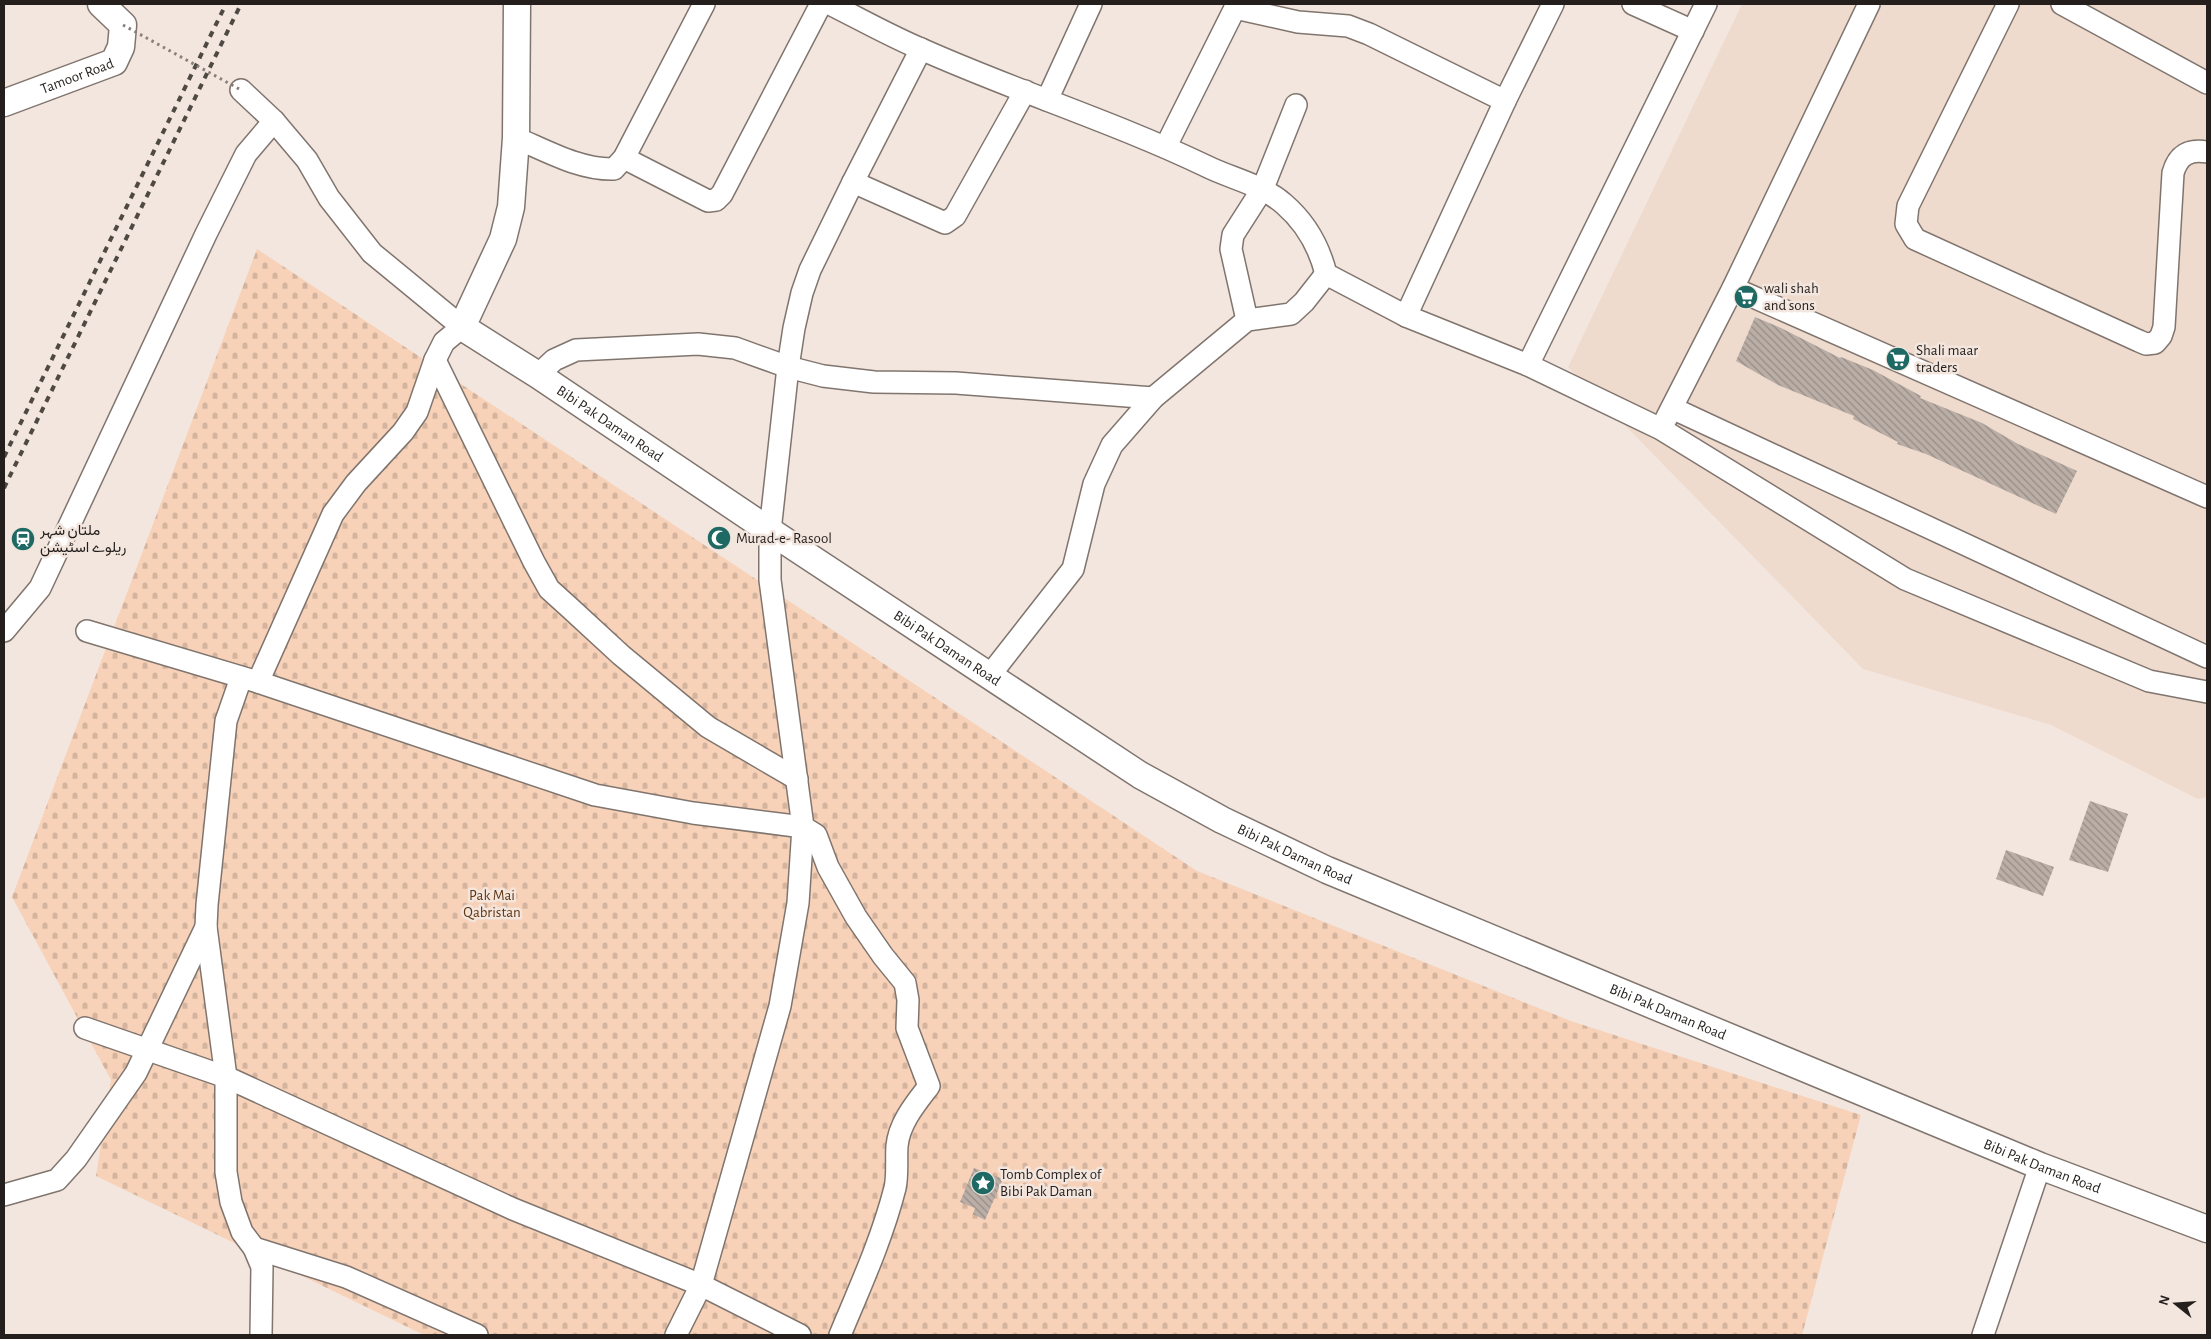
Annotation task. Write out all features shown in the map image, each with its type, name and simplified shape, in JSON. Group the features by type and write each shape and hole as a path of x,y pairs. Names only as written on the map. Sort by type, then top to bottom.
{"street":[{"path":"100,4 123,25"},
{"path":"262,1335 262,1267 254,1248 242,1232 230,1202 226,1172 226,1077 206,927 226,721 250,680 333,514 356,483 403,432 417,412 435,360 444,342 462,327 503,239 511,206 516,138 517,4"},
{"path":"516,138 577,163 601,169 614,169 624,158 704,4"},
{"path":"624,158 708,201 716,200 722,194 821,4"},
{"path":"830,4 921,50 1166,146 1209,168 1263,188 1284,204 1306,227 1322,257 1326,274 1406,316 1528,366 1661,428 1905,579 2149,681 2207,692"},
{"path":"1047,100 1092,4"},
{"path":"1406,316 1505,101 1553,4"},
{"path":"1633,4 1693,31"},
{"path":"1528,366 1706,4"},
{"path":"1661,428 1733,288 1870,4"},
{"path":"2008,4 1908,206 1906,224 1915,239 2139,341 2146,344 2155,343 2161,336 2164,327 2173,173 2176,162 2184,154 2191,151 2207,152"},
{"path":"2062,4 2207,83"},
{"path":"1166,146 1236,6 1298,22 1348,26 1369,34 1505,101"},
{"name":"Tamoor Road","path":"4,103 114,62 121,47 123,25"},
{"path":"676,1335 701,1285 780,1006 798,903 803,827 770,580 770,531 788,367 802,293 810,270 853,182 921,50"},
{"path":"241,90 274,121 307,160 329,198 372,252 462,327"},
{"path":"853,182 945,223 956,216 1025,91"},
{"path":"1248,320 1231,249 1233,235 1263,188 1296,105"},
{"path":"4,630 40,588 206,234 246,154 274,121"},
{"path":"990,675 1073,569 1094,484 1112,445 1153,398 1248,320 1291,314 1304,302 1326,274"},
{"path":"1733,288 2207,497"},
{"name":"Bibi Pak Daman Road","path":"462,327 538,375 770,531 1140,775 1222,820 1327,870 2040,1166 2207,1229"},
{"path":"538,375 554,360 576,350 654,344 698,344 735,348 788,367 823,376 874,382 965,384 1153,398"},
{"path":"435,360 534,562 550,589 621,655 708,727 797,779"},
{"path":"1672,408 2207,657"},
{"path":"87,631 250,680 595,795 684,811 803,827 816,835 828,867 856,916 883,956 905,983 908,1000 907,1028 930,1086 912,1107 902,1127 897,1144 896,1186 867,1272 840,1335"},
{"path":"4,1195 57,1180 76,1159 136,1073 206,927"},
{"path":"85,1028 226,1077 513,1209 701,1285 800,1335"},
{"path":"1983,1335 2040,1166"},
{"path":"254,1248 346,1277 477,1335"}],"path":[{"path":"123,25 241,90"}],"shaded area":[{"path":"1742,4 2207,4 2207,797 2198,799 2051,725 1863,669 1568,367"}],"green space":[{"name":"Pak Mai Qabristan","path":"257,249 1197,871 1571,1021 1861,1115 1802,1335 424,1335 96,1176 111,1080 12,897"}],"building":[{"path":"1755,317 1840,358 1873,370 1921,396 1920,398 1982,423 2018,444 2077,471 2056,514 1926,454 1897,444 1898,442 1853,419 1854,416 1778,385 1736,361"},
{"path":"2090,801 2128,814 2108,872 2069,860"},
{"path":"2006,850 2054,867 2043,896 1996,879"},
{"path":"974,1168 1003,1179 985,1220 973,1214 975,1208 960,1202"}],"railway":[{"path":"4,457 226,4"},
{"path":"4,488 241,4"}],"place":[{"name":"wali shah and sons","path":"1746,297"},
{"name":"Shali maar traders","path":"1898,359"},
{"name":"Murad-e- Rasool","path":"719,538"},
{"name":"ملتان شہر ریلوے اسٹیشن","path":"23,539"},
{"name":"Tomb Complex of Bibi Pak Daman","path":"983,1183"}]}
